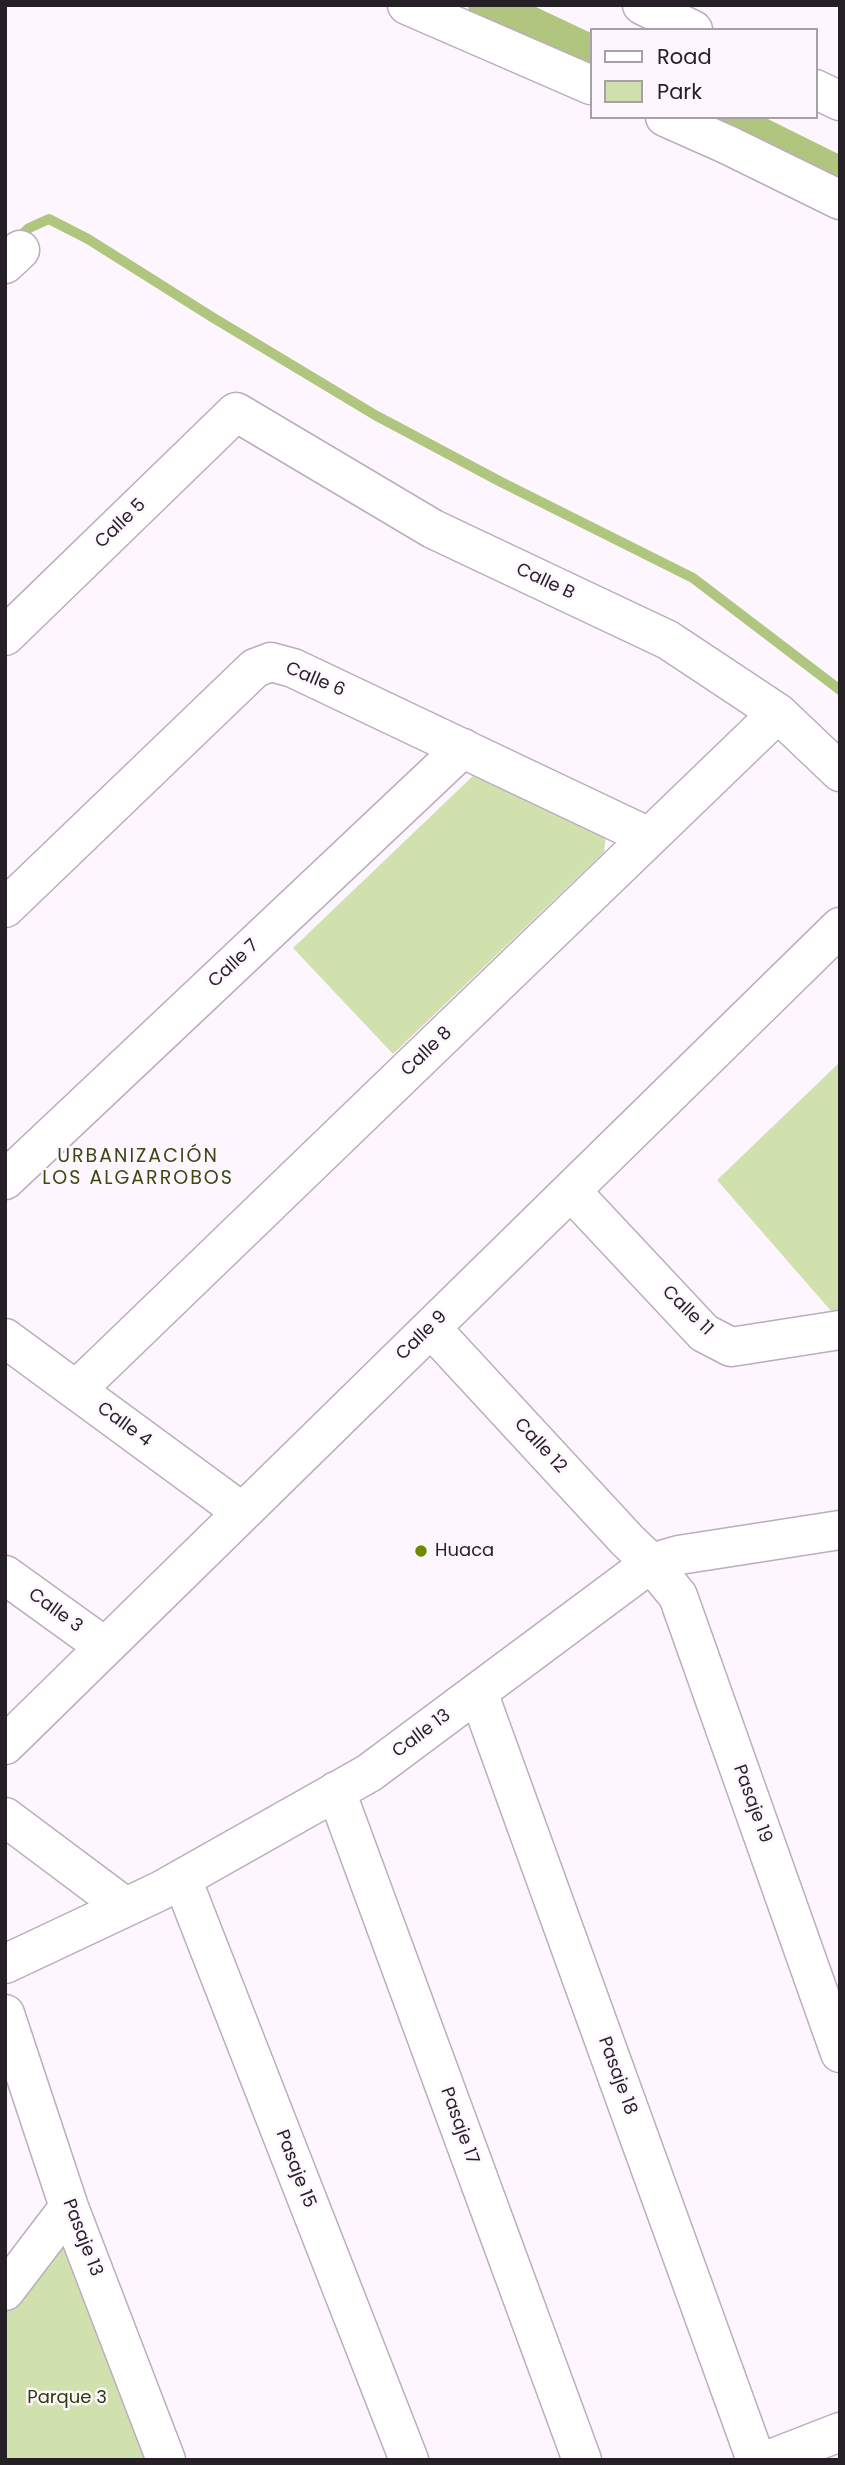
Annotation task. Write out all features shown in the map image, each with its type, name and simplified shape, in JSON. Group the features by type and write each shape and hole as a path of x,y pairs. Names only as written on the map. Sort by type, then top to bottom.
{"street":[{"path":"407,5 590,85"},
{"path":"642,5 689,28"},
{"path":"817,90 840,101"},
{"path":"670,119 840,200"},
{"name":"Calle 5","path":"5,636 236,412"},
{"name":"Calle B","path":"236,412 433,529 668,640 778,713 840,772"},
{"name":"Calle 6","path":"5,908 255,668 271,662 293,668 649,837"},
{"name":"Calle 8","path":"76,1390 778,713"},
{"name":"Calle 7","path":"5,1180 463,748"},
{"name":"Calle 9","path":"5,1745 840,927"},
{"name":"Calle 11","path":"571,1191 704,1332 732,1347 840,1330"},
{"name":"Calle 12","path":"431,1328 627,1541 651,1563"},
{"name":"Calle 4","path":"5,1338 242,1512"},
{"name":"Calle 13","path":"5,1964 182,1879 369,1773 651,1563 680,1555 840,1530"},
{"name":"Pasaje 19","path":"651,1563 678,1596 840,2053"},
{"name":"Calle 3","path":"5,1575 105,1647"},
{"name":"Pasaje 18","path":"478,1692 756,2460"},
{"name":"Pasaje 17","path":"336,1791 582,2460"},
{"path":"5,1816 124,1906"},
{"name":"Pasaje 15","path":"182,1879 408,2460"},
{"name":"Pasaje 13","path":"5,2014 69,2207 166,2460"},
{"path":"5,2291 69,2207"},
{"path":"768,2460 840,2432"}],"green space":[{"path":"476,773 606,835 604,852 393,1054 293,948"},
{"path":"840,1062 840,1310 831,1311 717,1180"},
{"name":"Parque 3","path":"66,2226 155,2460 5,2460 5,2306"}],"waterway":[{"path":"487,5 590,54"},
{"path":"725,119 840,176"},
{"path":"15,241 29,228 49,219 88,239 375,415 501,482 693,578 840,690"}],"place":[{"name":"Huaca","path":"421,1551"}],"district":[{"name":"URBANIZACIÓN LOS ALGARROBOS","path":"138,1168"}]}
